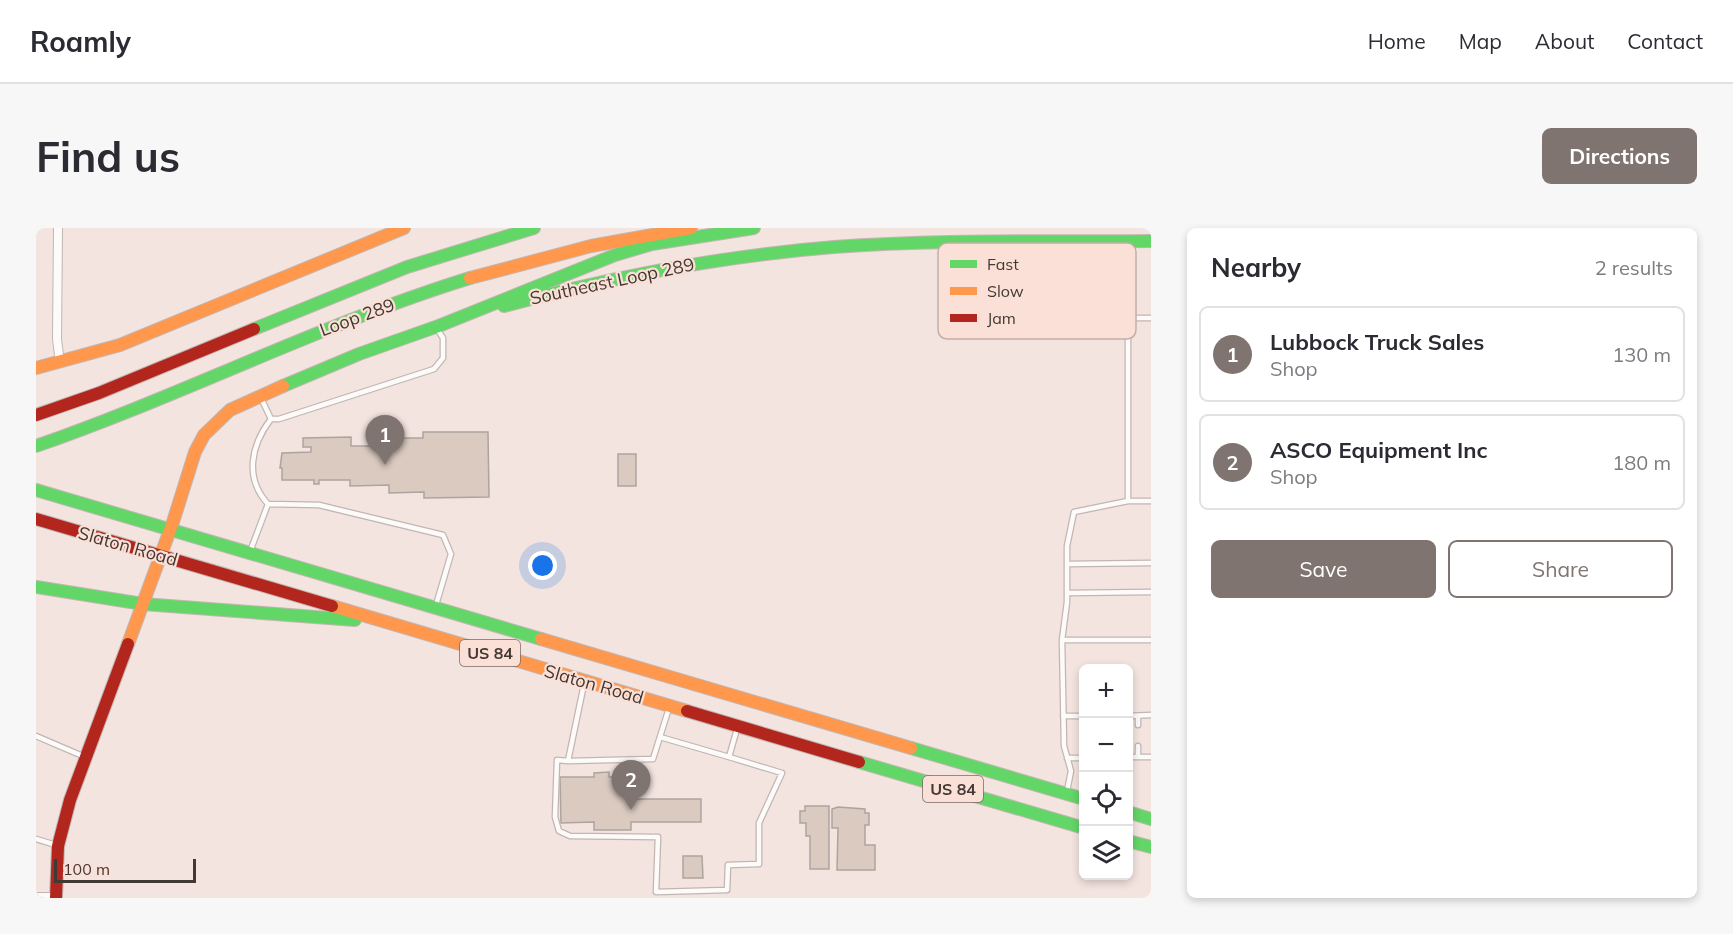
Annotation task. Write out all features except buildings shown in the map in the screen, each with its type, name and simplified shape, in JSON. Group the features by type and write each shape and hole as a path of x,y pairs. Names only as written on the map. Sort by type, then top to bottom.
{"main road":[{"path":"36,368 120,345 404,228"},
{"name":"Loop 289","path":"36,415 161,369 376,277 534,228"},
{"name":"Loop 289","path":"36,446 152,403 303,337 469,277 564,252 691,228"},
{"path":"436,327 615,255 652,244 754,228"},
{"name":"Southeast Loop 289","path":"1017,243 1151,241"},
{"name":"Southeast Loop 289","path":"56,897 58,846 70,800 143,604 186,478 204,435 230,410 359,354 436,327 582,286 705,262 835,247 938,245"},
{"name":"Slaton Road","path":"36,490 435,608 729,709 1079,798"},
{"name":"Slaton Road","path":"36,519 669,706 729,709"},
{"path":"36,587 143,604 341,618 417,631"},
{"name":"Slaton Road","path":"729,709 738,726 1079,827"},
{"path":"1133,814 1151,819"},
{"path":"1133,843 1151,848"}],"street":[{"path":"58,228 57,339 60,363"},
{"path":"36,897 56,897"}],"lane":[{"path":"271,419 279,419 434,369 443,358 443,338 436,327"},
{"path":"1128,339 1128,501"},
{"path":"260,396 271,419"},
{"path":"268,504 254,484 253,470 258,435 271,419"},
{"path":"1066,794 1071,771 1067,758 1063,716 1062,640 1067,593 1067,546 1074,512 1128,501 1151,501"},
{"path":"249,553 268,504"},
{"path":"268,504 319,505 443,535 451,554 435,608"},
{"path":"1067,564 1151,563"},
{"path":"1067,593 1151,592"},
{"path":"1062,640 1151,640"},
{"path":"568,760 584,682"},
{"path":"660,737 782,773 759,823 759,864 728,865 727,890 656,892 658,837 570,836 559,831 555,816 557,760 652,759 669,706"},
{"path":"1133,716 1151,715"},
{"path":"1063,716 1079,716"},
{"path":"1138,716 1138,725"},
{"path":"729,757 738,726"},
{"path":"36,736 86,757"},
{"path":"1138,746 1138,757"},
{"path":"1133,757 1151,757"},
{"path":"1067,758 1079,758"},
{"path":"36,839 58,846"}],"traffic: fast":[{"path":"254,329 407,267 534,228"},
{"path":"436,327 615,255 652,244 754,228"},
{"path":"504,306 626,277 709,262 792,251 913,243 1151,241"},
{"path":"36,446 145,405 360,316 470,278"},
{"path":"283,386 359,354 444,324"},
{"path":"36,490 541,639"},
{"path":"36,587 143,604"},
{"path":"143,604 355,620"},
{"path":"911,748 1079,798"},
{"path":"859,762 1079,827"},
{"path":"1133,814 1151,819"},
{"path":"1133,842 1151,847"}],"traffic: slow":[{"path":"36,368 120,345 404,228"},
{"path":"470,278 591,246 691,228"},
{"path":"128,644 173,522 195,452 204,435 230,410 283,386"},
{"path":"332,606 687,711"},
{"path":"541,639 911,748"}],"traffic: jam":[{"path":"36,415 99,393 254,329"},
{"path":"36,519 332,606"},
{"path":"56,898 58,846 70,800 128,644"},
{"path":"687,711 859,762"}],"place":[{"name":"Lubbock Truck Sales","path":"385,465"},
{"name":"ASCO Equipment Inc","path":"631,810"}]}
